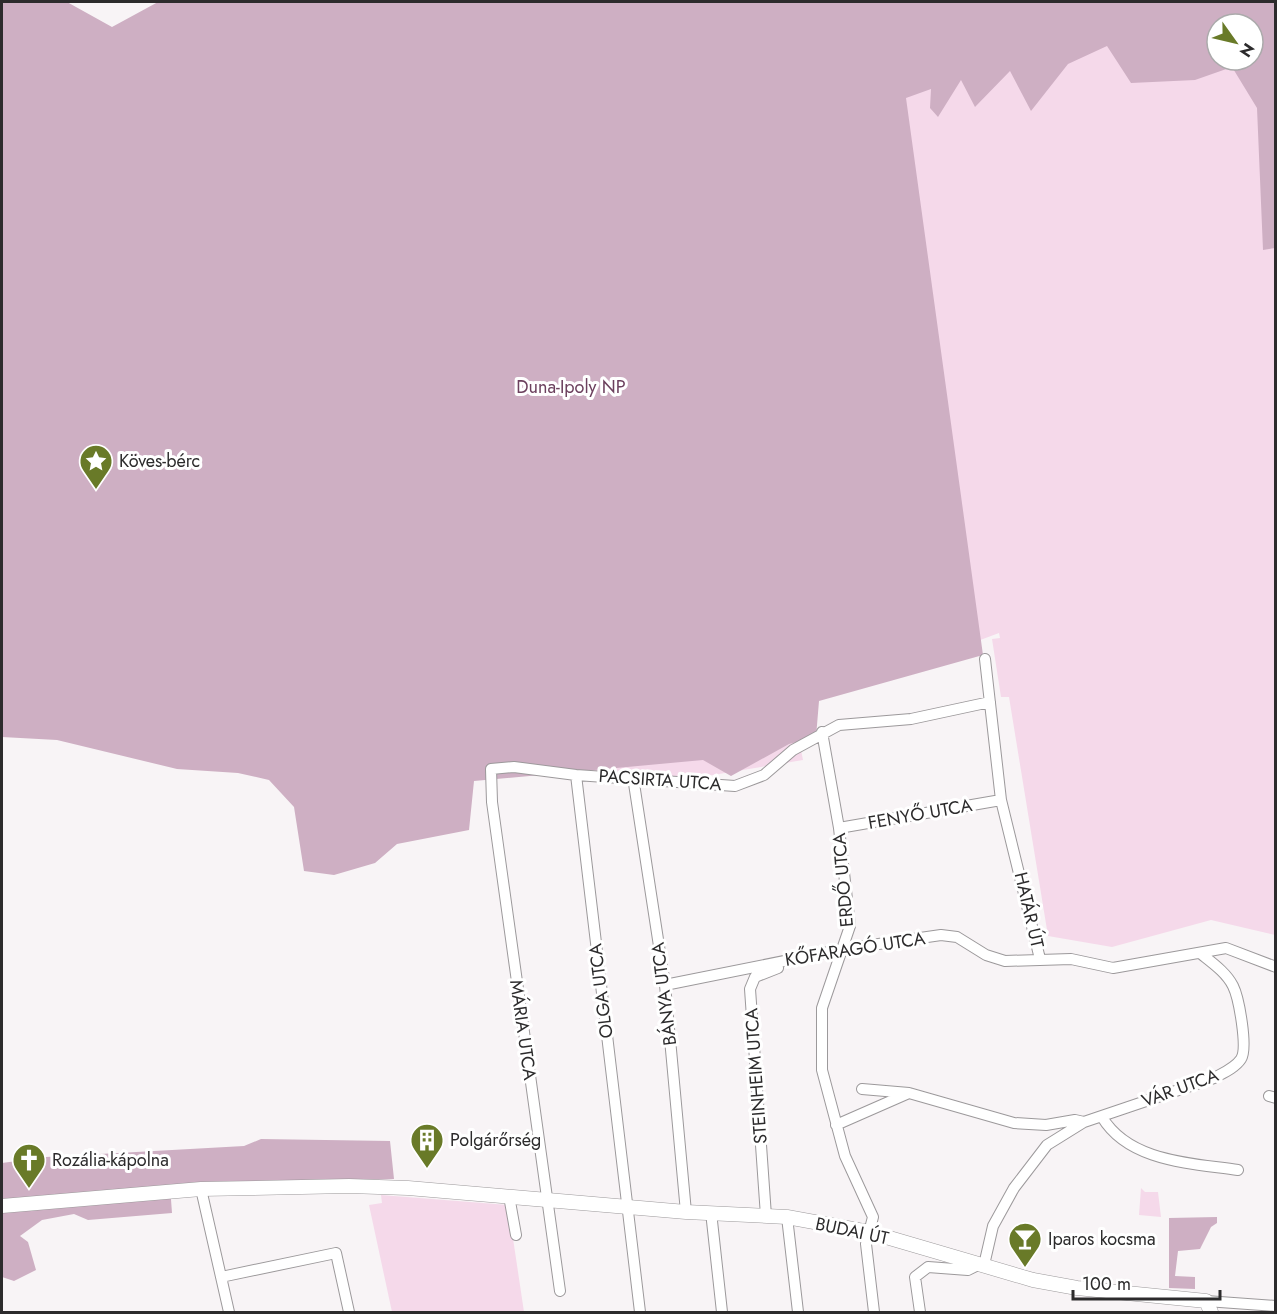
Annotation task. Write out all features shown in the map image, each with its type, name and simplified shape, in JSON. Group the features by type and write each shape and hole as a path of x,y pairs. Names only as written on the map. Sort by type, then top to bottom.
{"street":[{"name":"HATÁR ÚT","path":"985,659 1001,800 1040,959 1071,959 1113,968 1228,948 1275,966"},
{"name":"PACSIRTA UTCA","path":"491,769 514,768 576,775 633,777 735,786 764,775 793,750 822,732 839,725 911,718 990,702"},
{"name":"ERDŐ UTCA","path":"822,732 839,828 850,923 844,949 822,1008 822,1070 845,1155 873,1217 866,1244 874,1312"},
{"name":"MÁRIA UTCA","path":"491,769 494,814 560,1291"},
{"name":"OLGA UTCA","path":"576,775 640,1312"},
{"name":"BÁNYA UTCA","path":"633,777 665,985 687,1212"},
{"name":"FENYŐ UTCA","path":"839,828 1001,800"},
{"name":"KŐFARAGÓ UTCA","path":"665,985 844,949 944,935 962,939 994,958 1005,961 1040,959"},
{"name":"VÁR UTCA","path":"862,1089 909,1093 1014,1123 1046,1125 1075,1120 1084,1122 1102,1117 1214,1078 1230,1069 1241,1058 1245,1043 1233,986 1219,968 1200,952"},
{"name":"STEINHEIM UTCA","path":"766,1216 750,989 755,977 782,967 790,960"},
{"path":"836,1125 909,1093"},
{"path":"1102,1117 1110,1130 1146,1153 1164,1159 1238,1170"},
{"path":"920,1312 915,1277 928,1267 968,1270 982,1264 993,1226 1014,1188 1047,1145 1084,1122"},
{"name":"BUDAI ÚT","path":"2,1206 201,1189 279,1185 423,1190 687,1212 787,1217 869,1232 1033,1280 1209,1307 1275,1306"},
{"path":"201,1189 229,1312"},
{"path":"509,1197 516,1236"},
{"path":"711,1212 722,1312"},
{"path":"787,1217 798,1312"},
{"path":"221,1276 336,1253 349,1312"}],"green space":[{"name":"Duna-Ipoly NP","path":"2,2 67,2 112,27 158,2 1275,2 1275,248 1263,250 1257,108 1235,72 1265,72 1265,12 1205,12 1205,72 1218,72 1195,80 1131,83 1107,46 1068,64 1031,111 1010,71 975,107 961,80 938,117 930,108 931,89 906,98 983,655 819,701 816,737 789,744 731,776 703,760 474,781 469,830 397,844 375,863 334,875 304,871 294,807 269,780 238,773 177,769 57,740 2,737"},
{"name":"Duna-Ipoly NP","path":"1275,2 1275,935 1211,920 1112,947 1048,936 1009,697 1001,697 992,639 1000,638 999,633 793,710 803,760 689,779 296,761 2,15 32,60"},
{"path":"261,1139 390,1141 394,1179 170,1186 172,1213 88,1220 74,1214 42,1220 20,1236 28,1242 36,1270 14,1281 2,1277 2,1163 46,1157 244,1146"},
{"path":"1141,1188 1145,1192 1158,1192 1161,1217 1139,1215"},
{"path":"381,1195 508,1205 524,1312 392,1312 369,1205 382,1203"},
{"path":"1217,1217 1217,1223 1211,1227 1200,1249 1178,1251 1175,1276 1195,1277 1195,1289 1169,1288 1169,1218"}],"place":[{"name":"Köves-bérc","path":"96,490"},
{"name":"Polgárőrség","path":"427,1169"},
{"name":"Rozália-kápolna","path":"29,1189"},
{"name":"Iparos kocsma","path":"1025,1268"}]}
